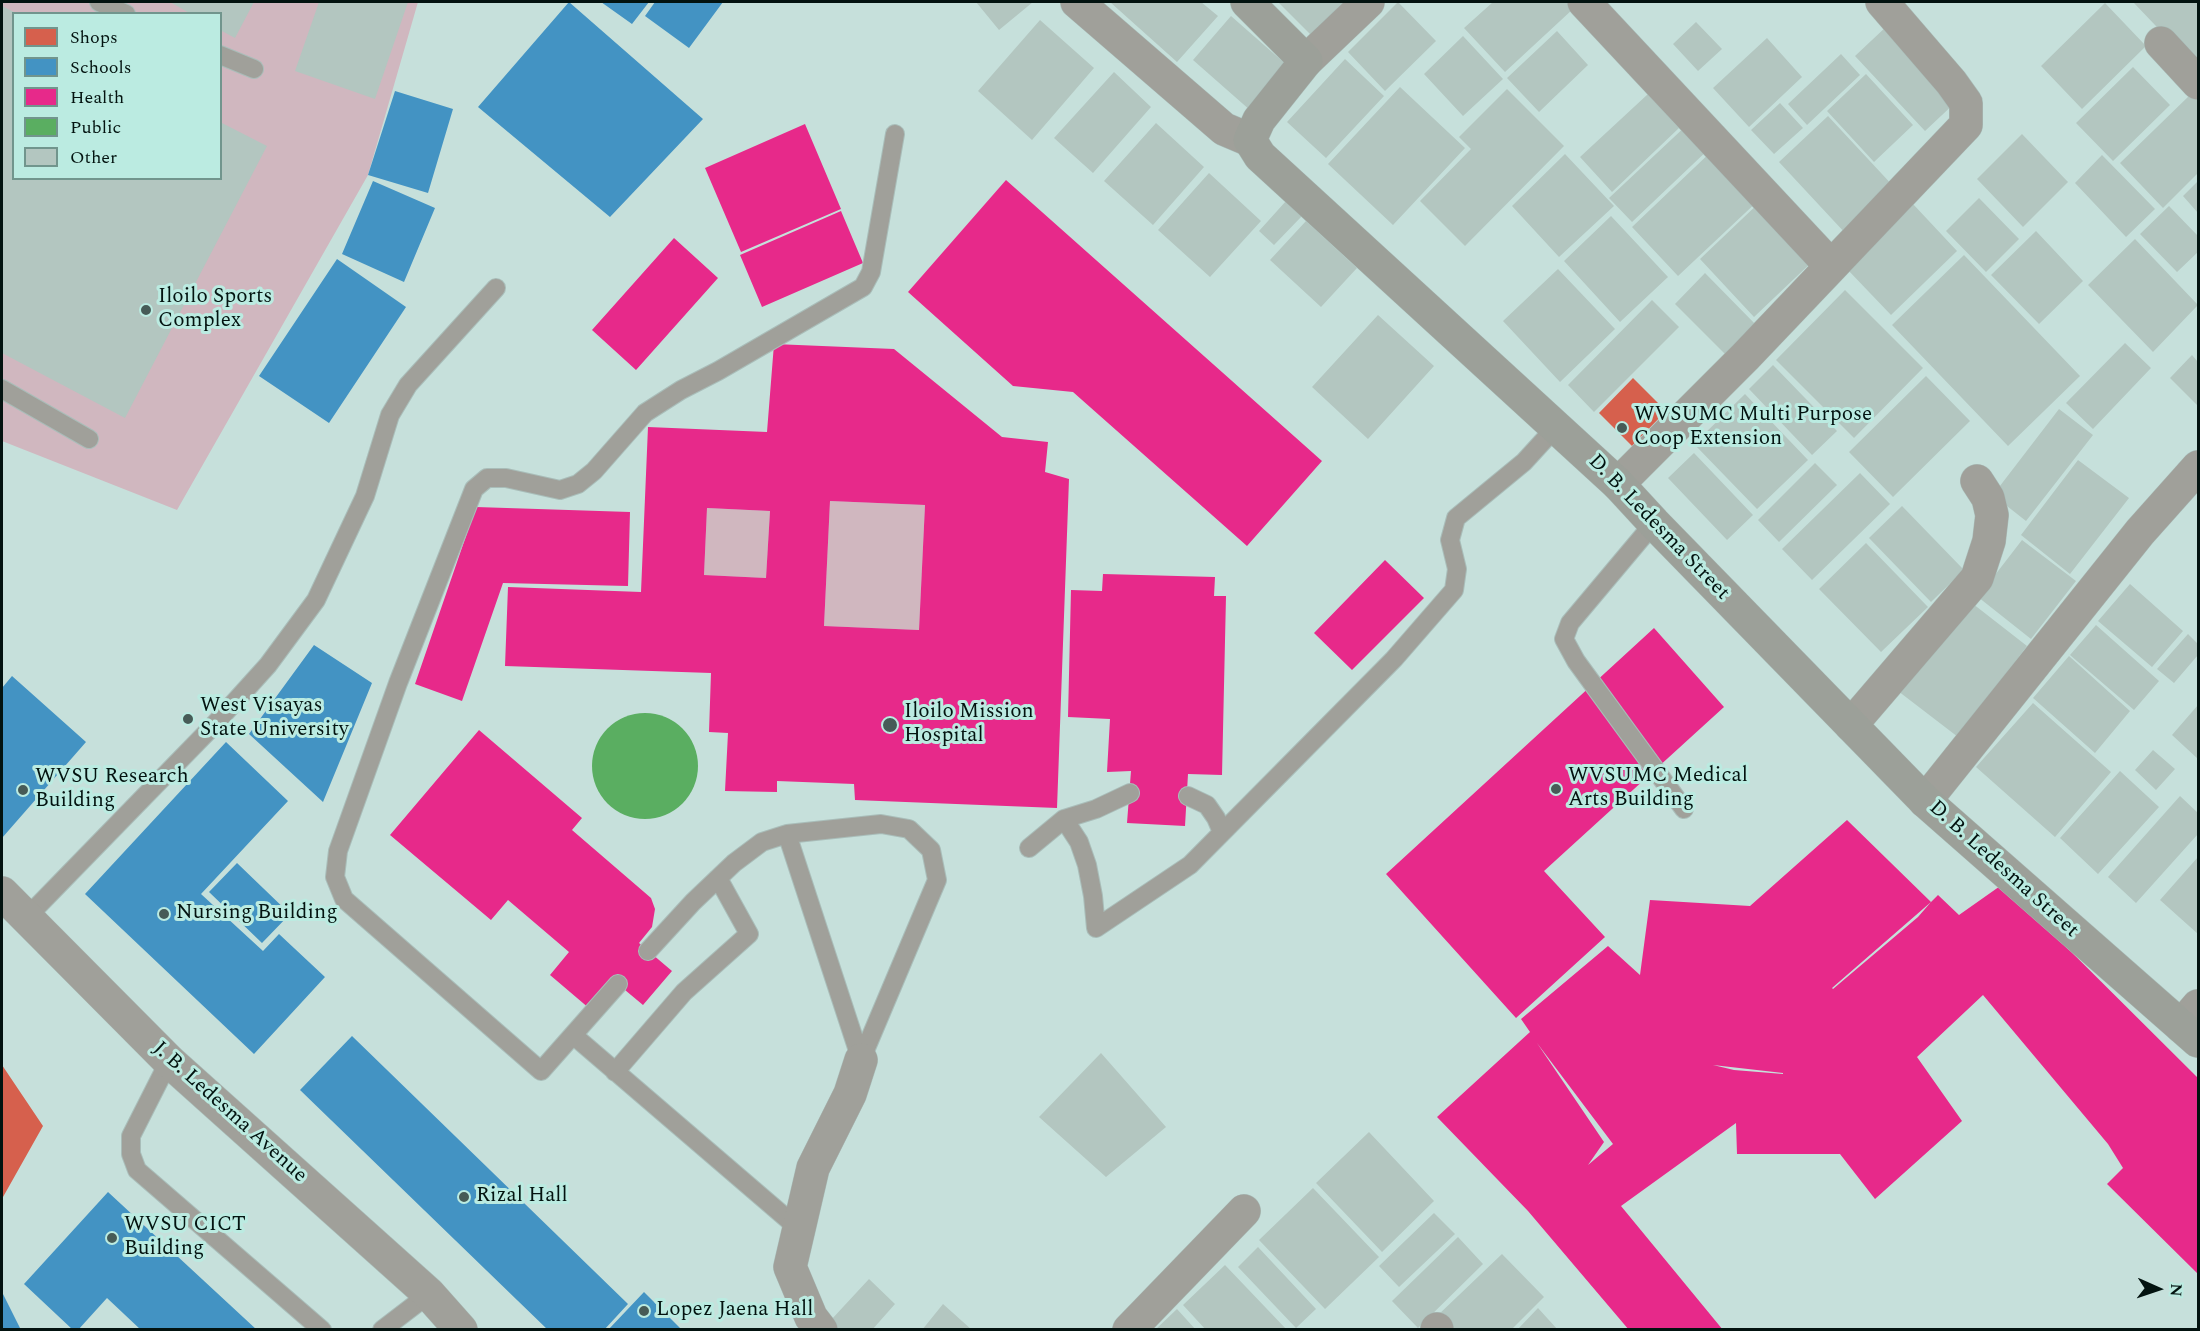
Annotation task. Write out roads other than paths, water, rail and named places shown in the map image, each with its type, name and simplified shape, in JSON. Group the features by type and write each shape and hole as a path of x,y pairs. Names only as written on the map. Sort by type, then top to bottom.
{"street":[{"path":"1077,2 1224,129 1250,140 1259,120 1306,61 1368,2"},
{"path":"1247,2 1306,61"},
{"path":"1584,2 1831,266"},
{"path":"1618,483 1745,357 1966,125 1966,103 1951,82 1882,2"},
{"path":"2161,43 2199,83"},
{"name":"D. B. Ledesma Street","path":"1250,140 1260,156 1618,483 1654,523 1925,801 2193,1024"},
{"path":"1925,801 2139,532 2199,467"},
{"path":"1851,725 1977,578 1989,542 1992,514 1988,498 1977,481"},
{"name":"J. B. Ledesma Avenue","path":"2,893 169,1060 429,1294 461,1329"},
{"path":"821,1329 811,1317 790,1268 813,1168 850,1094 861,1060"},
{"path":"1129,1329 1244,1211"}],"lane":[{"path":"99,2 122,12"},
{"path":"222,56 254,69"},
{"path":"618,984 541,1071 344,899 335,878 338,850 398,683 474,489 488,478 506,478 560,490 578,484 594,471 645,413 681,390 863,287 871,272 895,134"},
{"path":"26,918 212,727 268,665 316,600 365,496 390,415 408,385 496,288"},
{"path":"2,389 89,440"},
{"path":"1064,819 1079,843 1087,865 1096,928 1190,865 1394,659 1454,590 1457,569 1450,540 1456,518 1524,462 1556,427"},
{"path":"1654,523 1570,624 1564,639 1576,661 1684,809"},
{"path":"1029,848 1064,819 1096,809 1130,793"},
{"path":"1188,796 1207,805 1222,832"},
{"path":"648,951 718,878 762,842 787,834 881,824 909,829 931,850 937,880 861,1060"},
{"path":"787,834 861,1060"},
{"path":"615,1072 684,992 749,934 718,878"},
{"path":"573,1035 799,1229"},
{"path":"169,1060 131,1136 131,1154 137,1170 322,1329"},
{"path":"382,1329 429,1294"}],"place":[{"name":"Iloilo Sports Complex","path":"146,310"},
{"name":"WVSUMC Multi Purpose Coop Extension","path":"1622,428"},
{"name":"West Visayas State University","path":"188,719"},
{"name":"Iloilo Mission Hospital","path":"890,725"},
{"name":"WVSUMC Medical Arts Building","path":"1556,789"},
{"name":"WVSU Research Building","path":"23,790"},
{"name":"Nursing Building","path":"164,914"},
{"name":"Rizal Hall","path":"464,1197"},
{"name":"WVSU CICT Building","path":"112,1238"},
{"name":"Lopez Jaena Hall","path":"644,1311"}]}
